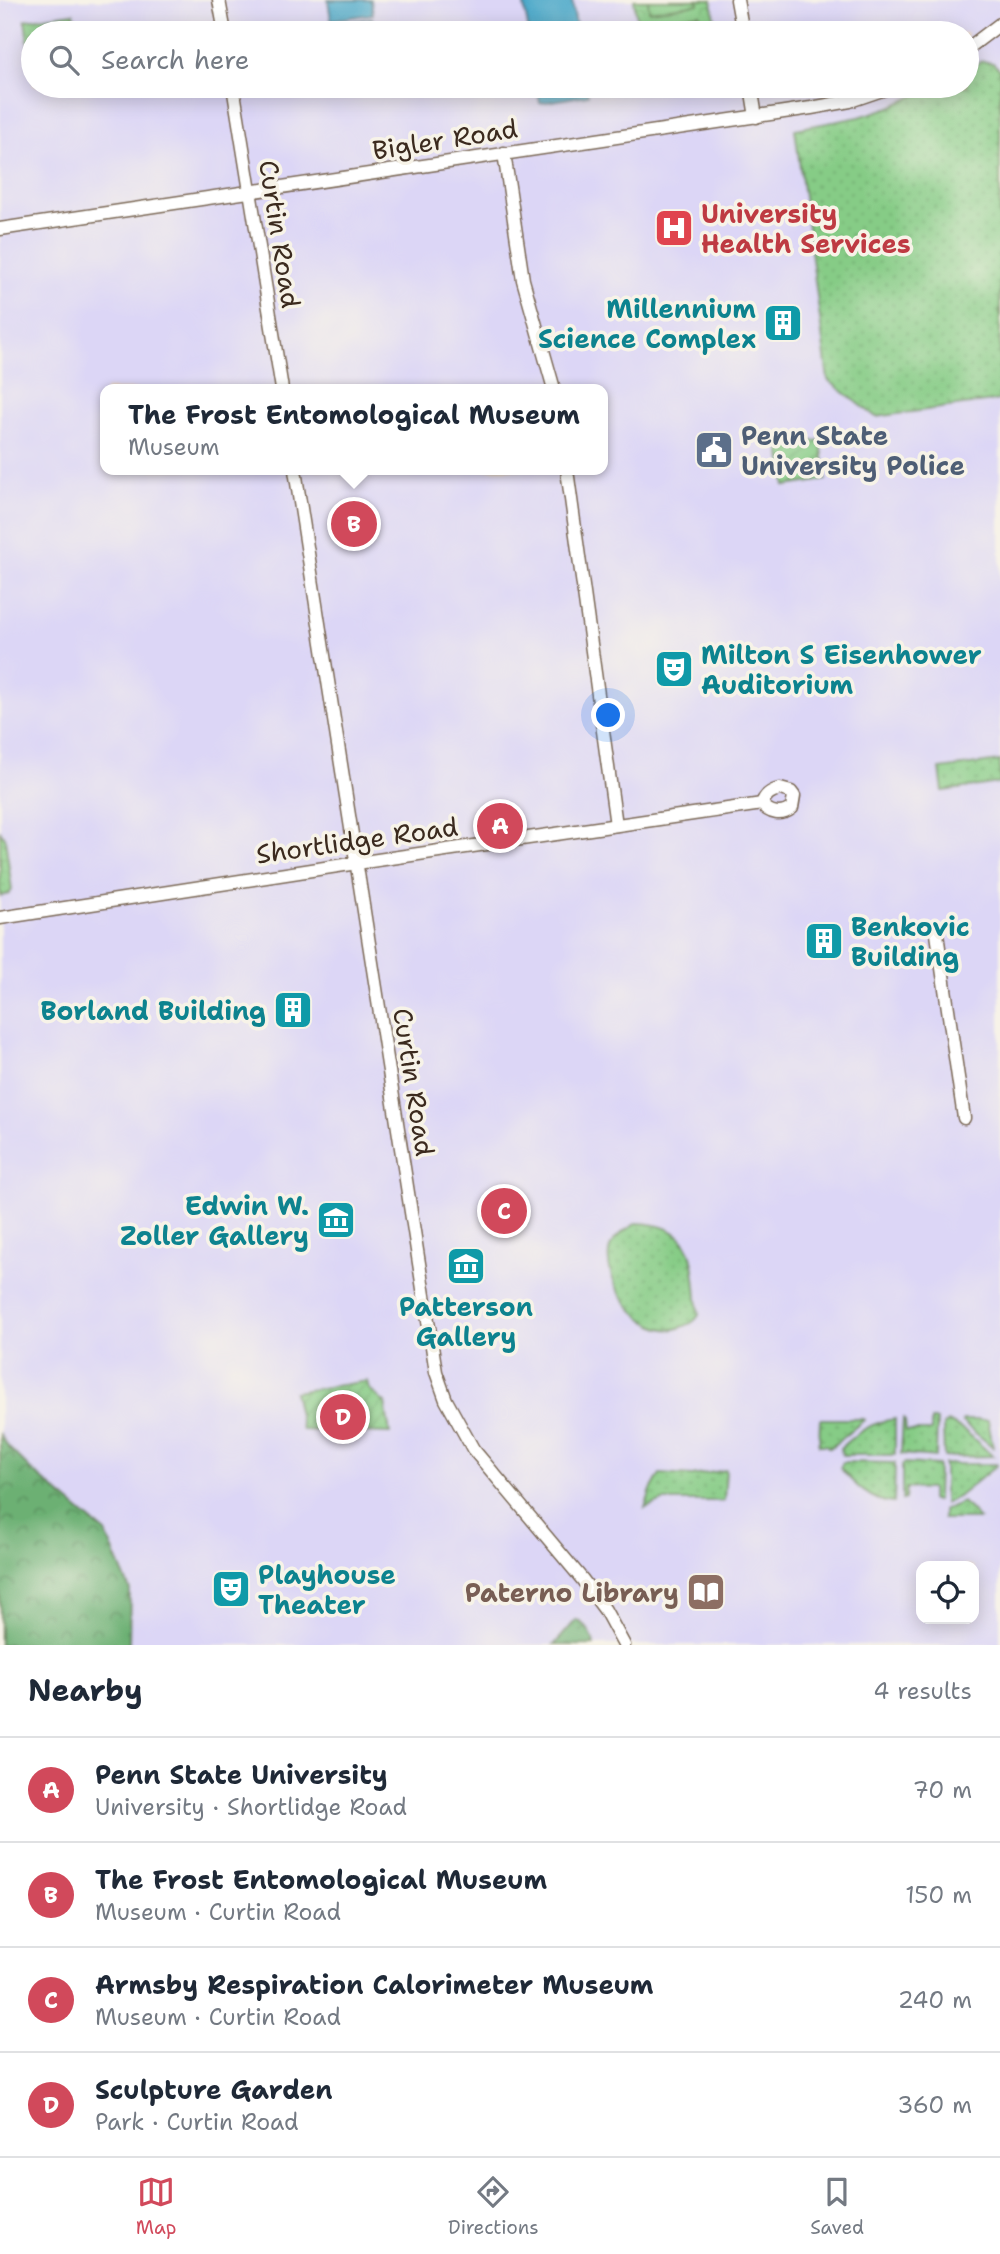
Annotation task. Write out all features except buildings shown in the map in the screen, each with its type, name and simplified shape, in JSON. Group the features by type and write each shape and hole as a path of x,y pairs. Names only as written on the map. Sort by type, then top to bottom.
{"street":[{"path":"219,0 223,21"},
{"path":"737,0 741,21"},
{"path":"979,42 998,30"},
{"name":"Curtin Road","path":"235,98 281,384"},
{"path":"753,98 756,117"},
{"name":"Bigler Road","path":"0,229 756,117 858,98"},
{"path":"504,153 523,280 553,384"},
{"name":"Curtin Road","path":"296,475 436,1371 446,1400 473,1449 582,1579 605,1610 624,1645"},
{"path":"568,475 616,825"},
{"name":"Shortlidge Road","path":"0,918 764,804"},
{"path":"937,934 964,1118"}],"shaded area":[{"path":"0,0 1000,0 1000,1645 0,1645"}],"green space":[{"path":"634,0 712,0 715,21 637,21"},
{"path":"648,0 698,0 699,4 649,11"},
{"path":"74,13 75,21 25,21"},
{"path":"700,14 701,21 657,21"},
{"path":"979,63 993,63 1000,70 1000,400 876,417 828,380 795,129 859,117 910,98 979,98"},
{"path":"821,440 826,480 785,486 780,445"},
{"path":"1000,761 1000,783 943,791 940,769"},
{"path":"0,831 5,838 12,890 9,894 0,896"},
{"path":"637,1223 658,1225 673,1231 683,1240 689,1251 699,1315 690,1324 668,1329 653,1325 627,1303 617,1288 609,1257 612,1243"},
{"path":"367,1381 369,1389 385,1403 390,1433 302,1430 294,1392"},
{"path":"820,1419 864,1420 830,1448 819,1445"},
{"path":"895,1419 895,1455 843,1455 840,1448 859,1433 872,1425"},
{"path":"903,1419 906,1431 931,1431 931,1420 937,1420 936,1457 901,1454"},
{"path":"988,1420 993,1447 962,1422"},
{"path":"948,1422 965,1431 993,1456 944,1457 943,1425"},
{"path":"0,1434 9,1448 30,1469 106,1533 130,1590 129,1645 0,1645"},
{"path":"843,1462 895,1463 894,1503 878,1500 864,1491 840,1468"},
{"path":"904,1463 938,1465 937,1501 931,1500 931,1489 906,1488 905,1499 902,1500"},
{"path":"944,1464 997,1465 958,1497 944,1504"},
{"path":"726,1470 724,1501 663,1501 645,1508 660,1474 692,1476"},
{"path":"963,1502 979,1519 943,1519 943,1510"},
{"path":"576,1620 588,1630 594,1645 554,1645"}],"water":[{"path":"328,0 371,0 373,14 331,20"},
{"path":"523,0 572,0 575,21 527,21"},
{"path":"539,98 570,98 540,103"}],"place":[{"name":"University Health Services","path":"674,228"},
{"name":"Millennium Science Complex","path":"783,323"},
{"name":"Penn State University Police","path":"714,450"},
{"name":"The Frost Entomological Museum","path":"354,524"},
{"name":"Milton S Eisenhower Auditorium","path":"674,669"},
{"name":"Penn State University","path":"500,826"},
{"name":"Benkovic Building","path":"824,941"},
{"name":"Borland Building","path":"293,1010"},
{"name":"Armsby Respiration Calorimeter Museum","path":"504,1211"},
{"name":"Edwin W. Zoller Gallery","path":"336,1220"},
{"name":"Patterson Gallery","path":"466,1266"},
{"name":"Sculpture Garden","path":"343,1417"},
{"name":"Playhouse Theater","path":"231,1589"},
{"name":"Paterno Library","path":"706,1592"}]}
